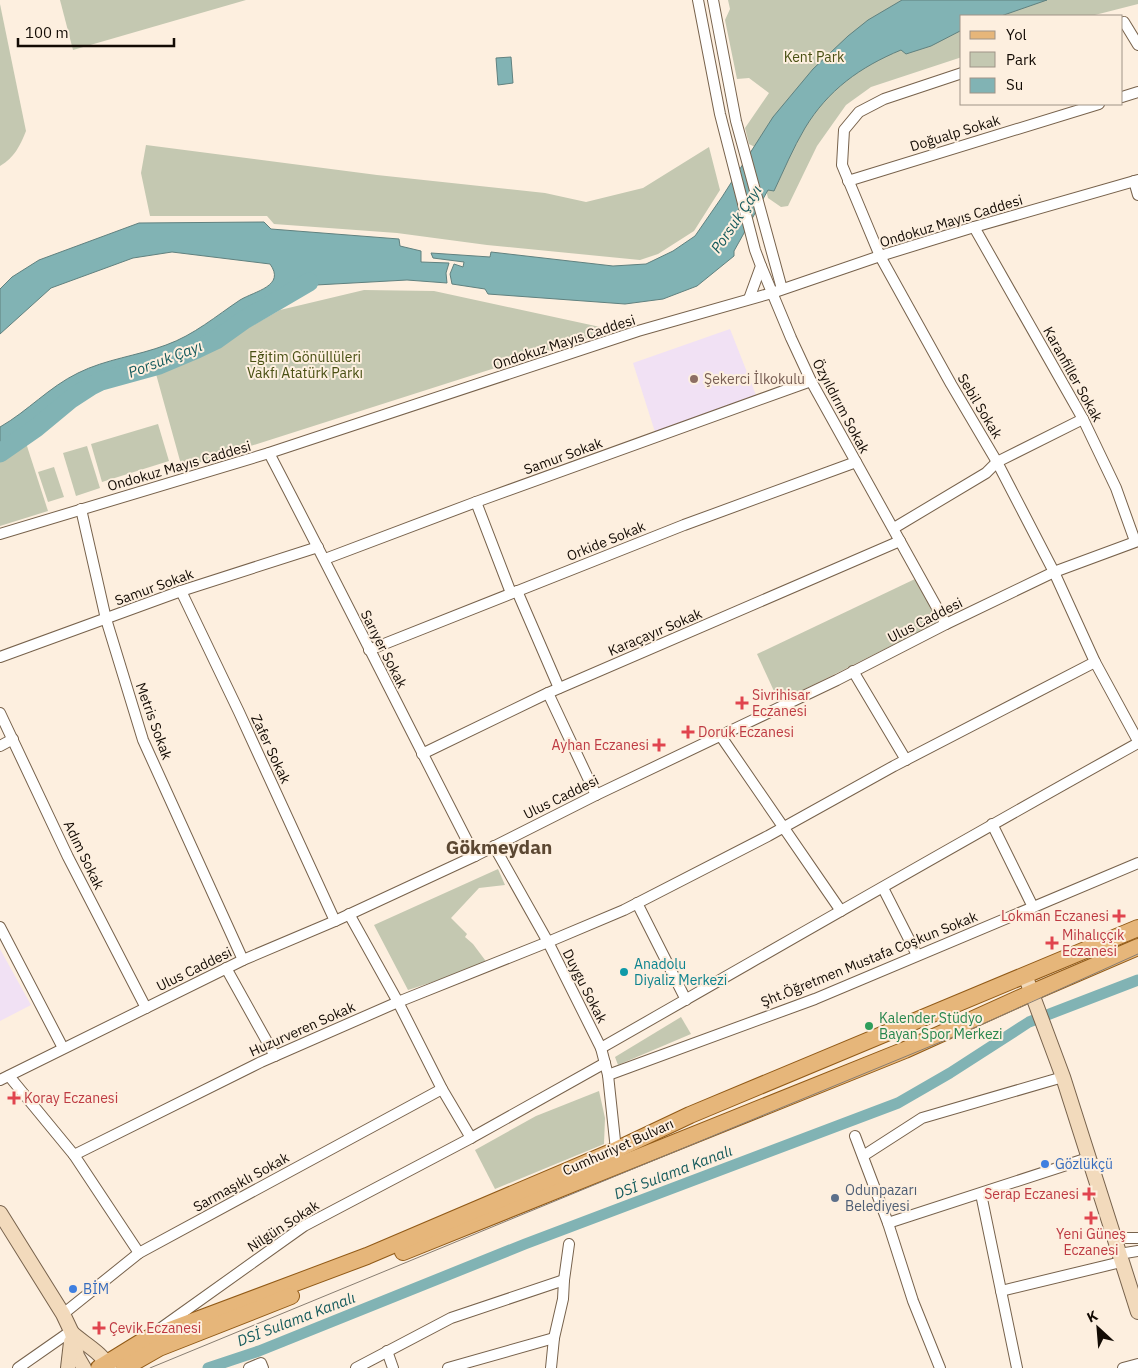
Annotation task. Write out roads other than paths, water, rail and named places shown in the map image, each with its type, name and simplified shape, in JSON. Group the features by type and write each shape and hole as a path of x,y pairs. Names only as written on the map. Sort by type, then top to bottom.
{"main road":[{"name":"Cumhuriyet Bulvarı","path":"105,1366 146,1339 368,1256 616,1150 690,1115 1138,928"},
{"name":"Cumhuriyet Bulvarı","path":"124,1368 159,1348 508,1211 905,1050 1032,992 1138,947"},
{"path":"1025,975 1063,1077 1138,1312"},
{"path":"0,1213 63,1314 71,1332 77,1356 84,1368"},
{"path":"71,1332 105,1366"},
{"path":"68,1368 71,1332"}],"street":[{"path":"698,0 720,114 755,250 761,266 777,291"},
{"path":"713,0 731,100 768,238 777,291"},
{"path":"1123,22 1138,45"},
{"name":"Sebil Sokak","path":"960,74 884,100 859,112 844,130 842,165 880,256 997,462 1054,572 1095,662 1138,742"},
{"path":"1123,97 1138,92"},
{"name":"Doğualp Sokak","path":"848,180 1096,105"},
{"path":"1136,181 1138,195"},
{"name":"Ondokuz Mayıs Caddesi","path":"0,534 269,453 638,332 749,300 880,256 1136,181"},
{"name":"Karanfiller Sokak","path":"974,227 1083,419 1116,488 1136,541"},
{"path":"749,300 761,266"},
{"name":"Özyıldırım Sokak","path":"777,291 791,338 811,380 946,624"},
{"name":"Samur Sokak","path":"324,560 476,502 811,380"},
{"path":"894,528 986,473 997,462 1083,419"},
{"name":"Sarıyer Sokak","path":"269,453 475,856"},
{"name":"Orkide Sokak","path":"369,650 684,525 856,462"},
{"path":"476,502 514,592 559,688"},
{"name":"Metris Sokak","path":"80,509 106,619 143,740 243,960"},
{"name":"Karaçayır Sokak","path":"422,754 559,688 900,541"},
{"name":"Ulus Caddesi","path":"4,1078 226,968 475,856 1054,572 1136,541"},
{"name":"Samur Sokak","path":"0,657 181,591 318,547"},
{"name":"Zafer Sokak","path":"181,591 335,920"},
{"name":"Huzurveren Sokak","path":"74,1155 274,1056 398,1002 548,942 637,903 784,828 906,760 1095,662"},
{"path":"853,671 906,760"},
{"path":"548,693 596,795"},
{"name":"Adım Sokak","path":"0,713 68,857 146,1008"},
{"path":"720,735 841,911"},
{"path":"0,746 13,739"},
{"path":"601,1048 1138,742"},
{"path":"992,824 1033,907"},
{"name":"Duygu Sokak","path":"494,846 548,942 601,1048 608,1075 616,1150"},
{"name":"Şht.Öğretmen Mustafa Coşkun Sokak","path":"608,1075 815,999 1138,863"},
{"path":"883,888 917,955"},
{"path":"637,903 686,1000"},
{"path":"349,914 398,1002 442,1089 471,1138"},
{"path":"0,927 63,1048"},
{"path":"226,968 274,1056"},
{"name":"Nilgün Sokak","path":"146,1339 304,1226 471,1138 605,1064"},
{"path":"863,1156 922,1118 1063,1077"},
{"path":"4,1078 74,1155 139,1253"},
{"name":"Sarmaşıklı Sokak","path":"63,1314 139,1253 442,1089"},
{"path":"855,1136 888,1223 913,1301 940,1368"},
{"path":"888,1223 1088,1158"},
{"path":"981,1194 1017,1368"},
{"path":"1114,1238 1138,1238"},
{"path":"551,1368 554,1338 563,1299 568,1244"},
{"path":"1001,1292 1120,1258 1138,1250"},
{"path":"356,1368 451,1318 564,1280"},
{"path":"18,1368 71,1332"},
{"path":"448,1368 554,1338"},
{"path":"387,1351 393,1368"},
{"path":"249,1368 261,1363 263,1368"},
{"path":"1123,1368 1138,1364"}],"water":[{"path":"902,0 1047,0 1004,15 960,15 960,31 931,46 906,54 901,50 872,64 846,81 824,102 805,128 774,191 768,190 734,251 734,256 697,286 663,299 625,304 488,294 485,289 452,284 450,274 454,264 463,267 464,262 433,258 431,253 490,257 491,252 613,266 646,264 673,251 695,236 773,117 813,69 868,20"},
{"path":"511,57 513,83 498,85 496,58"},
{"path":"264,222 271,229 399,239 400,246 421,251 421,262 449,263 446,273 447,283 407,280 316,285 273,300 238,319 210,340 175,357 96,378 65,394 24,429 0,443 0,427 67,379 99,364 155,349 186,336 240,300 267,287 274,278 274,271 270,264 172,252 133,258 51,288 0,334 0,289 12,277 39,260 139,223"}],"waterway":[{"name":"Porsuk Çayı","path":"0,453 91,386 101,381 159,365 216,340 244,320 309,282"},
{"name":"DSİ Sulama Kanalı","path":"208,1368 259,1351 525,1244 898,1103 950,1073 1029,1022 1138,980"}],"tram line":[{"path":"150,1368 965,1032 1138,954"}],"place":[{"name":"Şekerci İlkokulu","path":"694,379"},
{"name":"Sivrihisar Eczanesi","path":"742,703"},
{"name":"Doruk Eczanesi","path":"688,732"},
{"name":"Ayhan Eczanesi","path":"659,745"},
{"name":"Lokman Eczanesi","path":"1119,916"},
{"name":"Mihalıççık Eczanesi","path":"1052,943"},
{"name":"Anadolu Diyaliz Merkezi","path":"624,972"},
{"name":"Kalender Stüdyo Bayan Spor Merkezi","path":"869,1026"},
{"name":"Koray Eczanesi","path":"14,1098"},
{"name":"Gözlükçü","path":"1045,1164"},
{"name":"Serap Eczanesi","path":"1089,1194"},
{"name":"Odunpazarı Belediyesi","path":"835,1198"},
{"name":"Yeni Güneş Eczanesi","path":"1091,1218"},
{"name":"BİM","path":"73,1289"},
{"name":"Çevik Eczanesi","path":"99,1328"}],"district":[{"name":"Gökmeydan","path":"499,847"}],"park label":[{"name":"Kent Park","path":"814,57"},
{"name":"Eğitim Gönüllüleri Vakfı Atatürk Parkı","path":"305,366"}]}
